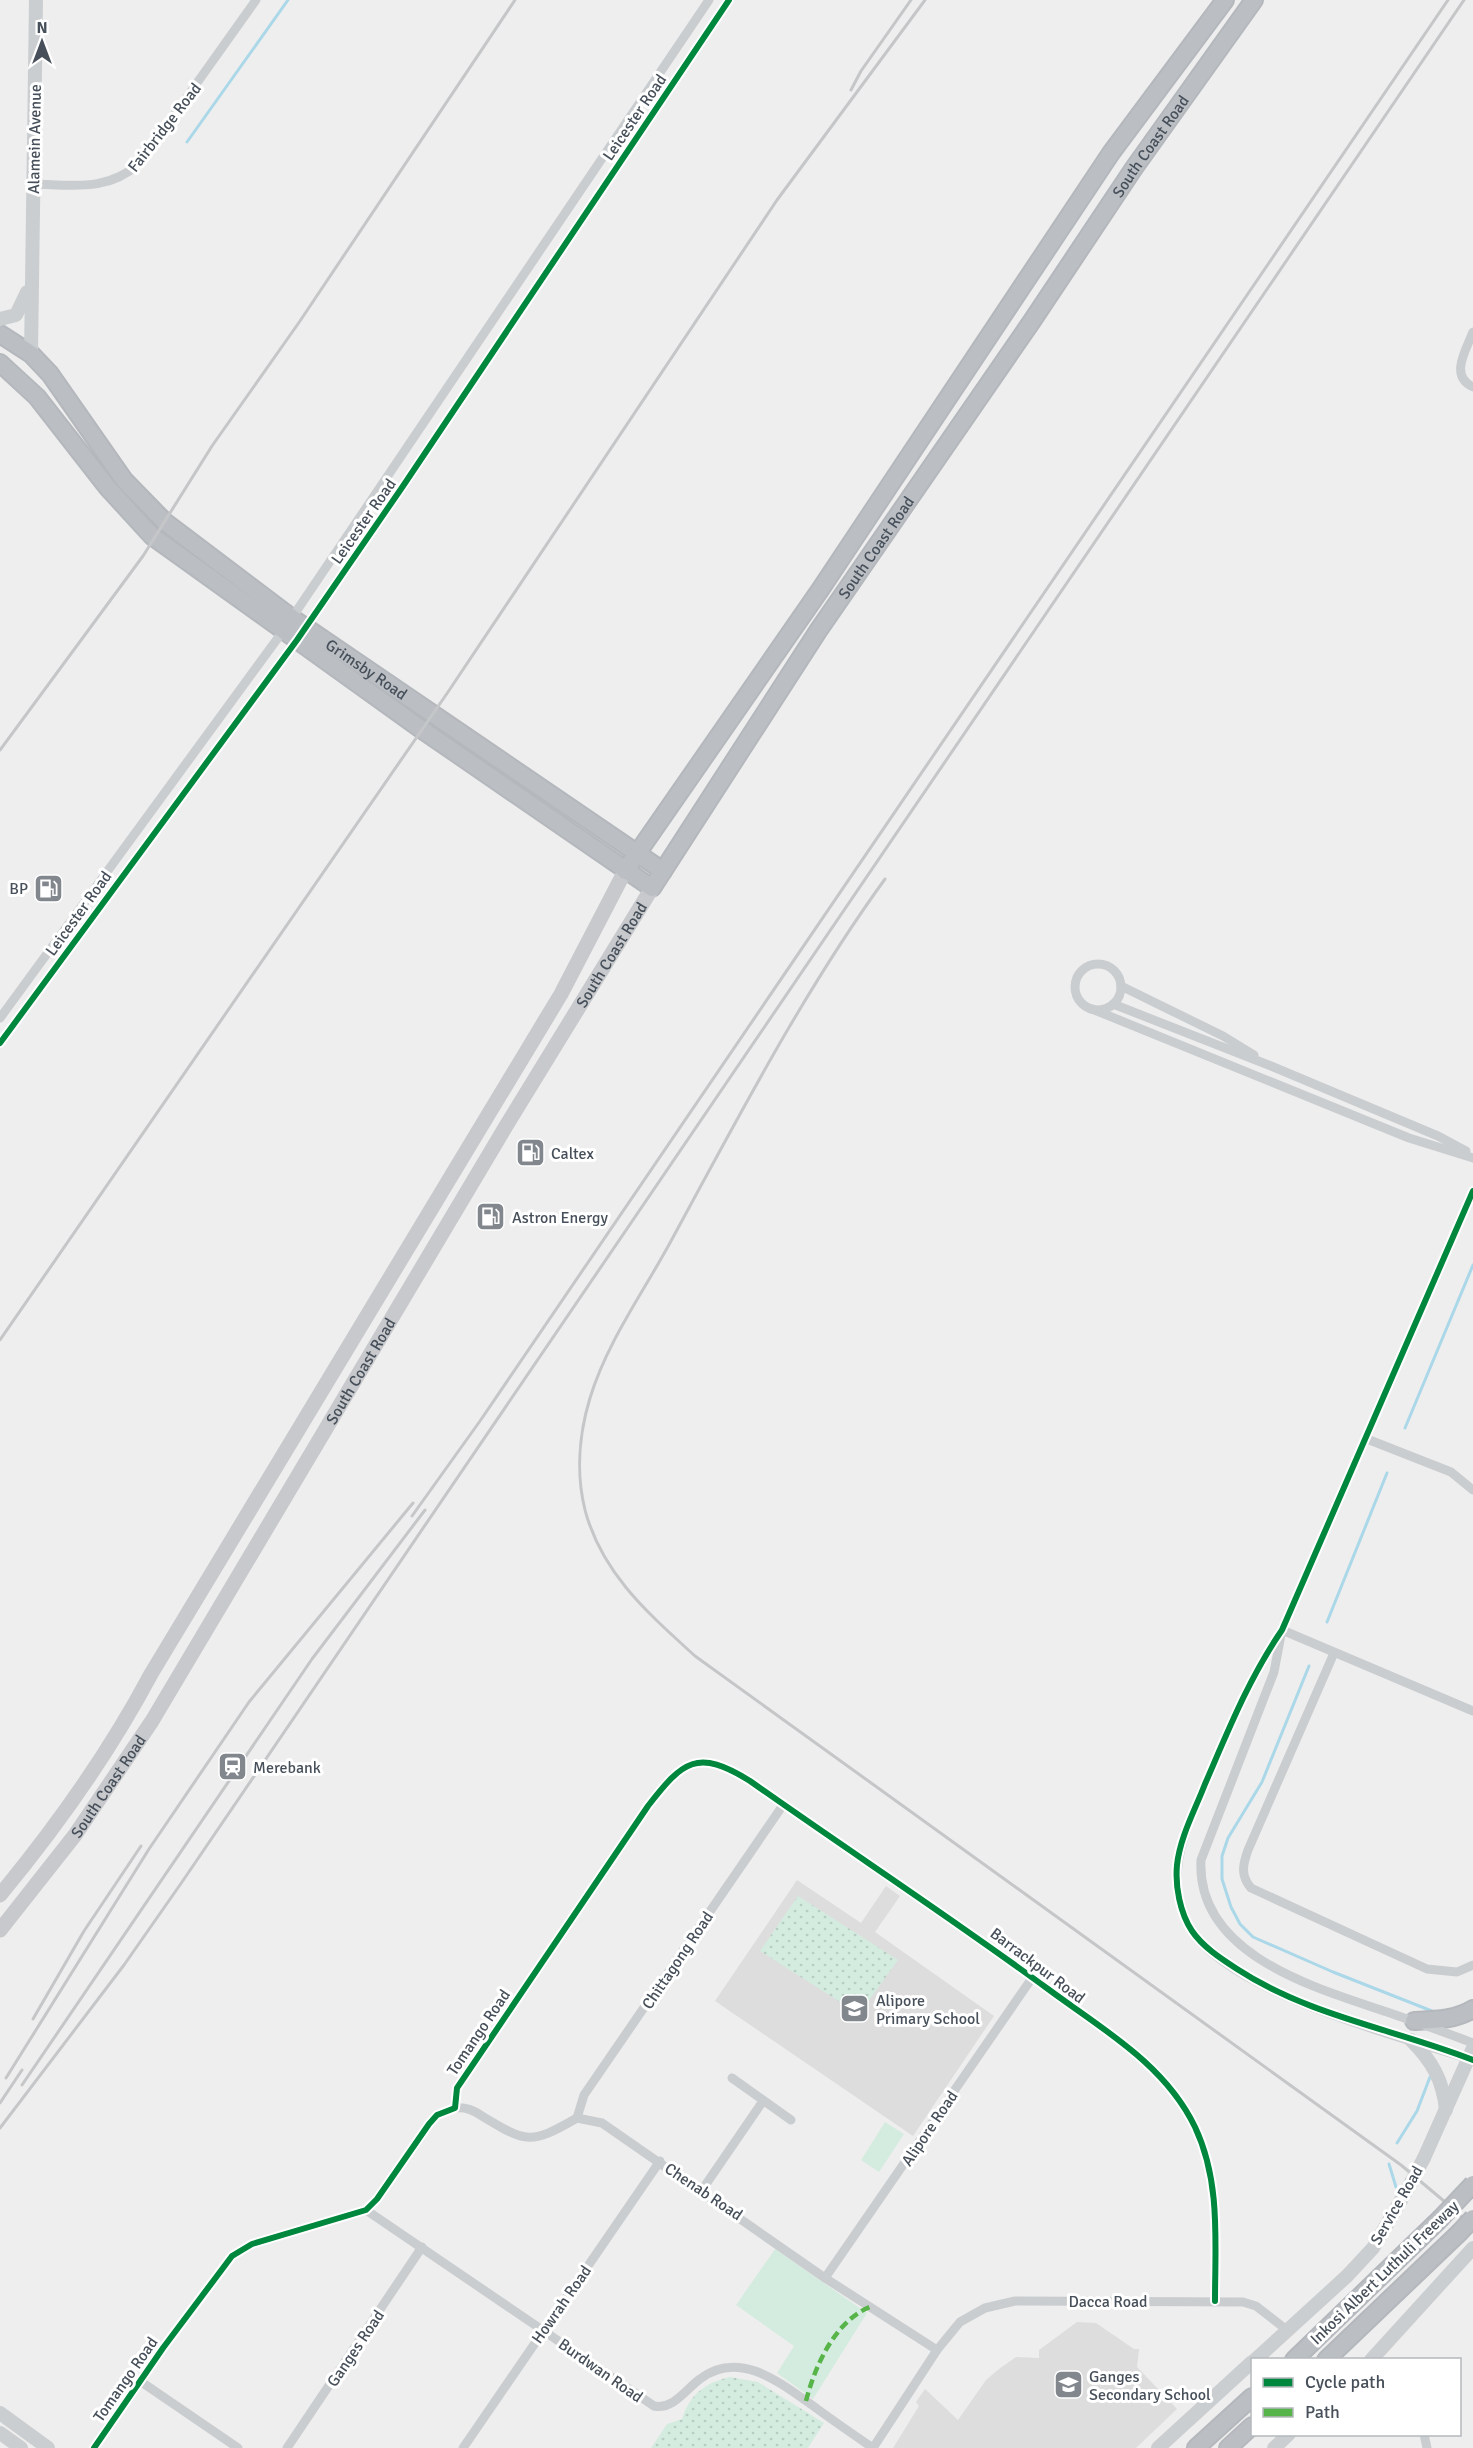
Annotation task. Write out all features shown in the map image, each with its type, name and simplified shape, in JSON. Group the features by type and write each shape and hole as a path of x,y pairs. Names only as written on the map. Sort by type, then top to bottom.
{"highway":[{"name":"South Coast Road","path":"625,871 820,590 1111,153 1225,0"},
{"name":"South Coast Road","path":"652,888 818,631 1032,321 1134,168 1254,0"},
{"path":"1208,25 1227,39"},
{"path":"1011,306 1032,321"},
{"name":"Grimsby Road","path":"0,334 31,354 63,389 124,480 140,499 171,527 294,629 625,871 652,888"},
{"name":"Grimsby Road","path":"1,365 37,396 127,511 155,538 663,871"},
{"path":"127,511 140,499"},
{"path":"1414,2021 1440,2020 1465,2014 1473,2008"},
{"name":"Inkosi Albert Luthuli Freeway","path":"1295,2358 1440,2219 1473,2184"},
{"name":"Inkosi Albert Luthuli Freeway","path":"1328,2358 1473,2218"},
{"path":"1197,2448 1251,2398"},
{"path":"1228,2448 1251,2427"}],"main road":[{"name":"South Coast Road","path":"1,1894 39,1847 95,1770 476,1136 579,960 625,871"},
{"name":"South Coast Road","path":"0,1930 105,1794 172,1686 492,1148 652,888"},
{"path":"579,960 600,972"},
{"path":"476,1136 492,1148"},
{"path":"412,1242 430,1253"},
{"path":"369,1312 388,1323"},
{"path":"344,1355 363,1365"},
{"path":"278,1464 297,1477"},
{"path":"151,1674 172,1686"},
{"path":"1,1894 20,1904"}],"street":[{"name":"Alamein Avenue","path":"31,354 36,0"},
{"name":"Fairbridge Road","path":"33,184 91,186 126,176 140,163 256,0"},
{"name":"Leicester Road","path":"0,1043 294,629 379,491 709,0"},
{"name":"Leicester Road","path":"0,1018 393,501 729,0"},
{"path":"631,116 644,125"},
{"name":"Alamein Avenue","path":"0,319 13,317 19,311 31,278"},
{"path":"1473,332 1460,372 1462,379 1473,387"},
{"path":"379,491 393,501"},
{"path":"1092,1008 1099,1009 1113,1004 1118,998 1119,976 1108,966 1101,964 1086,967 1077,979 1075,986 1080,1000 1092,1008 1409,1138 1473,1156"},
{"path":"1120,986 1223,1036 1271,1066"},
{"path":"1113,1004 1271,1066 1438,1136 1473,1156"},
{"path":"1472,2056 1411,2040 1329,2014 1259,1983 1213,1953 1192,1930 1183,1910 1177,1886 1177,1864 1184,1835 1258,1666 1282,1630 1473,1191"},
{"path":"1367,1439 1450,1472 1473,1490"},
{"path":"1282,1630 1473,1711"},
{"path":"1282,1630 1274,1672 1202,1860 1203,1892 1222,1928 1240,1945 1266,1962 1314,1988 1473,2043"},
{"path":"1334,1653 1248,1850 1243,1864 1246,1882 1251,1888 1427,1969 1457,1972 1473,1965"},
{"name":"Barrackpur Road","path":"692,1764 711,1762 727,1767 956,1921 1133,2051 1166,2083 1195,2128 1212,2179 1215,2206 1215,2301"},
{"name":"Tomango Road","path":"455,2108 457,2088 632,1829 670,1778 692,1764"},
{"name":"Chittagong Road","path":"577,2118 584,2095 783,1805"},
{"name":"Alipore Road","path":"825,2278 1032,1978"},
{"path":"1411,2040 1427,2056 1442,2082 1446,2112"},
{"name":"Service Road","path":"1257,2358 1347,2276 1372,2248 1424,2158 1472,2056"},
{"path":"732,2078 791,2120"},
{"path":"702,2190 763,2101"},
{"path":"366,2210 377,2199 437,2115 455,2108 474,2111 516,2136 528,2138 545,2135 577,2118"},
{"name":"Chenab Road","path":"577,2118 602,2123 702,2190 825,2278 937,2350"},
{"name":"Howrah Road","path":"463,2448 660,2161"},
{"name":"Tomango Road","path":"94,2448 223,2265 252,2244 366,2210"},
{"name":"Burdwan Road","path":"366,2210 654,2406 670,2405 709,2373 729,2367 744,2368 776,2380 873,2448"},
{"name":"Ganges Road","path":"287,2448 422,2247"},
{"path":"1373,2358 1473,2248"},
{"name":"Dacca Road","path":"873,2448 937,2350 960,2322 971,2314 998,2303 1016,2301 1243,2302 1256,2306 1287,2330"},
{"name":"Service Road","path":"1158,2448 1251,2364"},
{"path":"140,2381 238,2448"},
{"path":"0,2413 48,2448"},
{"path":"0,2433 21,2448"},
{"path":"1274,2448 1287,2436"}],"shaded area":[{"name":"Alipore Primary School","path":"797,1880 861,1923 886,1886 900,1896 875,1932 994,2016 913,2136 715,2001"},
{"name":"Ganges Secondary School","path":"1077,2322 1096,2323 1134,2349 1139,2349 1137,2367 1177,2409 1136,2448 893,2448 919,2406 916,2402 925,2389 958,2420 986,2380 999,2369 1016,2357 1039,2358 1039,2350"}],"green space":[{"path":"798,1896 898,1960 859,2014 760,1951"},
{"path":"885,2122 904,2134 879,2172 861,2160"},
{"path":"775,2249 867,2313 813,2399 777,2373 794,2346 736,2305"},
{"path":"730,2377 758,2382 824,2423 808,2448 651,2448 667,2424 682,2419 694,2396 706,2386"}],"waterway":[{"path":"187,142 288,0"},
{"path":"1405,1428 1473,1265"},
{"path":"1327,1622 1387,1473"},
{"path":"1309,1666 1262,1782 1228,1838 1222,1856 1222,1879 1231,1907 1240,1924 1253,1937 1333,1972 1437,2013"},
{"path":"1397,2143 1417,2111 1430,2077"},
{"path":"1389,2164 1396,2187"}],"railway":[{"path":"0,750 143,556 212,446 300,321 515,0"},
{"path":"851,90 861,71 911,0"},
{"path":"0,1340 448,692 777,200 925,0"},
{"path":"412,1516 480,1421 1448,0"},
{"path":"0,2128 124,1965 182,1882 1464,0"},
{"path":"885,879 826,966 799,1011 626,1318 597,1377 586,1412 580,1454 582,1496 593,1533 603,1554 629,1591 695,1656 1401,2165 1457,2212 1473,2230"},
{"path":"6,2078 149,1849 249,1702 413,1503"},
{"path":"22,2085 312,1659 425,1510"},
{"path":"33,2019 84,1931 141,1846"},
{"path":"0,2103 22,2070"}],"marked path":[{"path":"806,2401 821,2359 837,2333 847,2322 872,2306"}],"cycle path":[{"path":"0,1043 297,640 729,0"},
{"path":"1473,1191 1282,1630 1249,1686 1222,1744 1185,1834 1177,1865 1181,1908 1192,1931 1207,1947 1237,1969 1293,1999 1352,2021 1473,2060"},
{"path":"94,2448 163,2348 232,2256 252,2244 366,2210 377,2199 429,2124 437,2115 455,2108 457,2088 648,1806 671,1778 692,1764 717,1765 750,1781 1011,1962 1150,2066 1167,2084 1195,2127 1209,2169 1215,2213 1215,2301"}],"place":[{"name":"BP","path":"49,888"},
{"name":"Caltex","path":"530,1153"},
{"name":"Astron Energy","path":"491,1217"},
{"name":"Merebank","path":"232,1767"},
{"name":"Alipore Primary School","path":"855,2009"},
{"name":"Ganges Secondary School","path":"1068,2385"}]}
